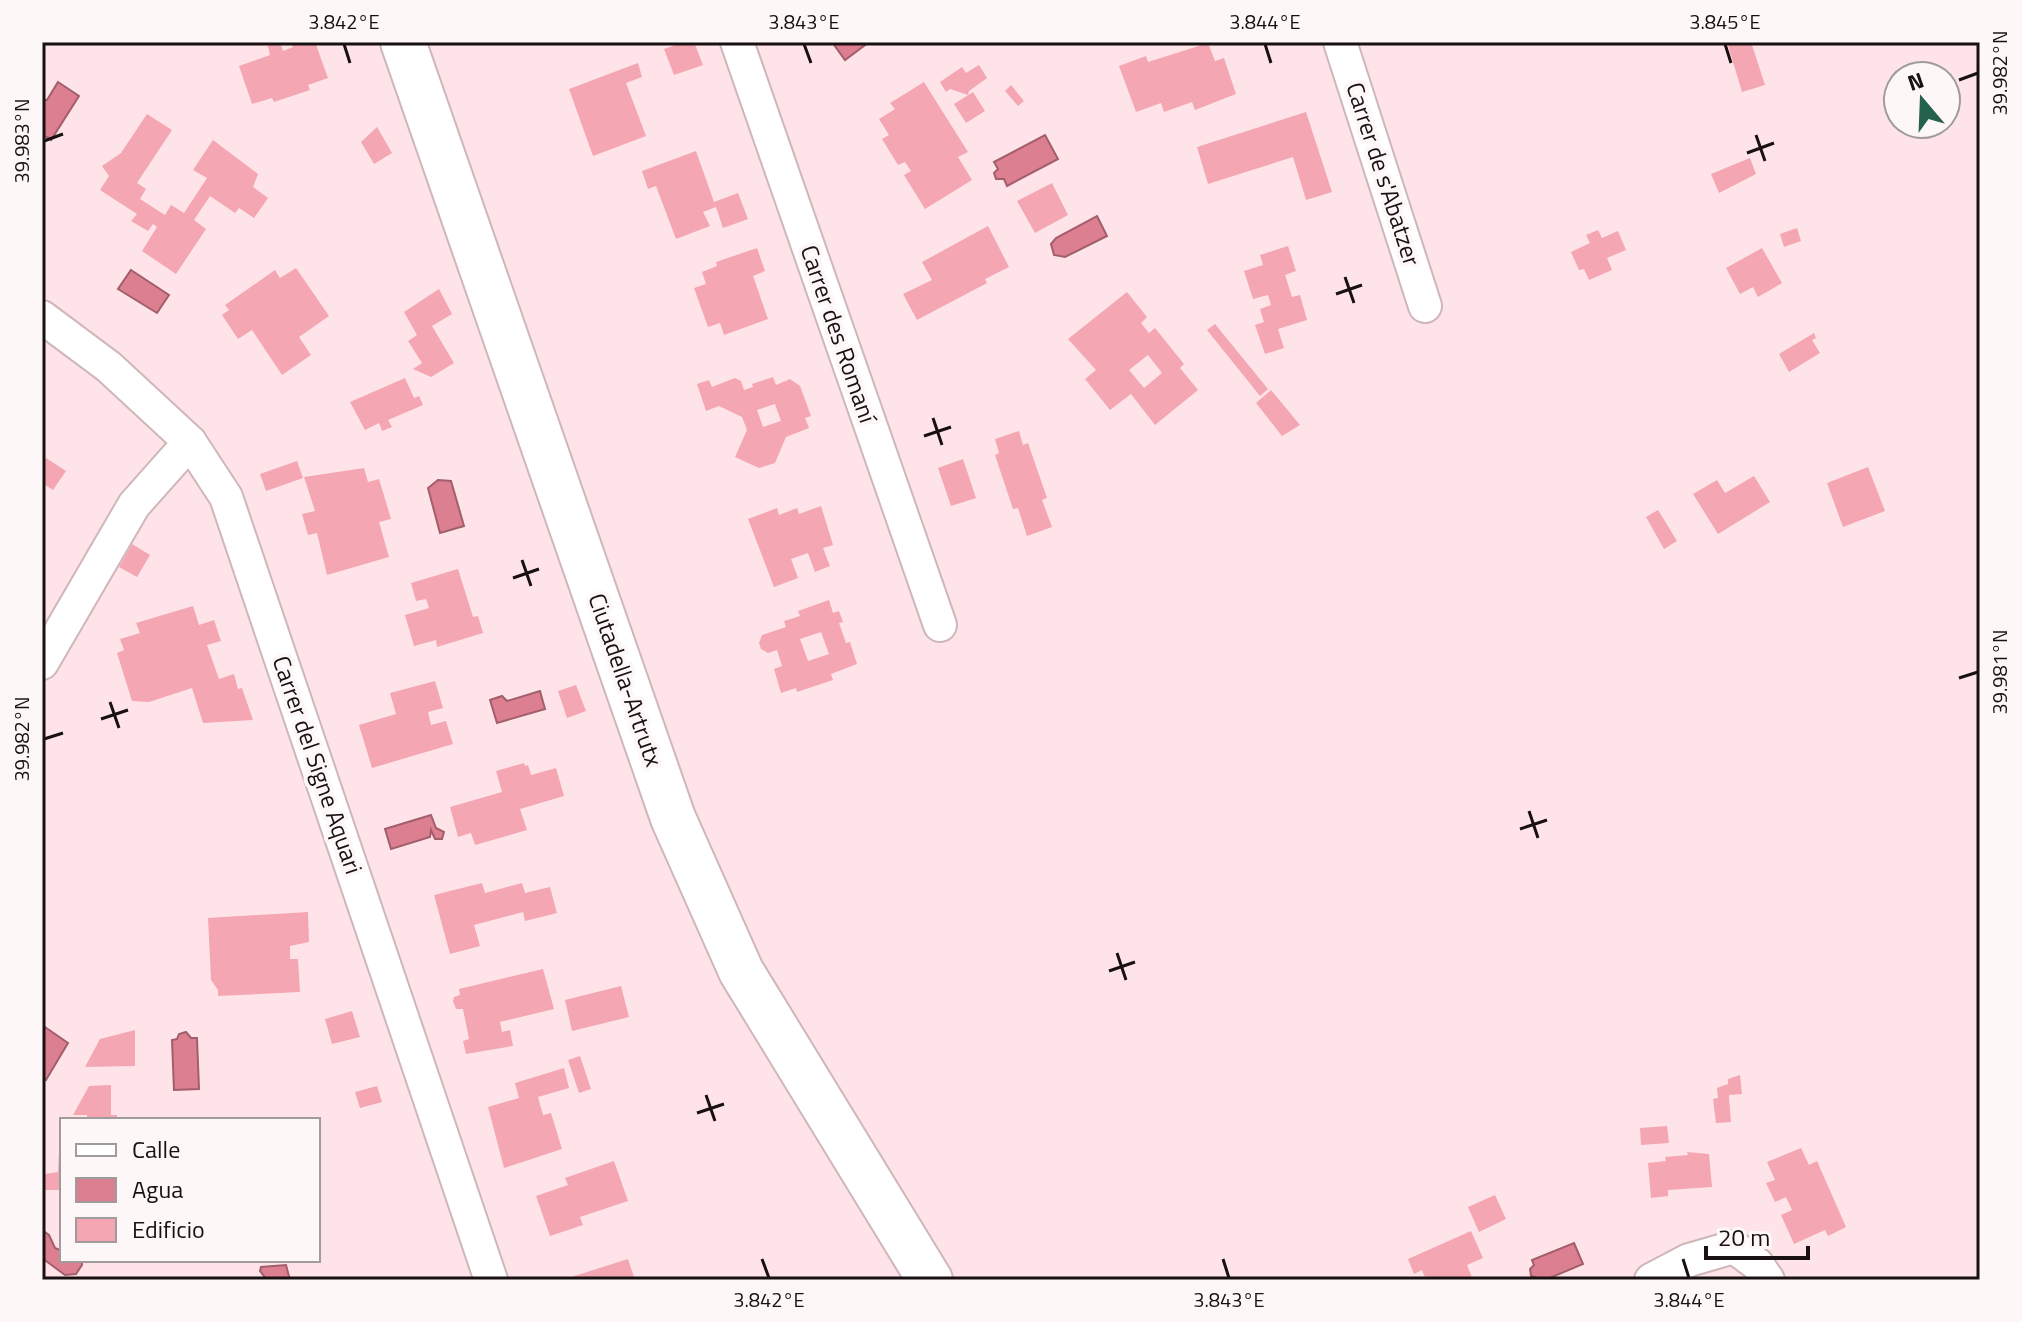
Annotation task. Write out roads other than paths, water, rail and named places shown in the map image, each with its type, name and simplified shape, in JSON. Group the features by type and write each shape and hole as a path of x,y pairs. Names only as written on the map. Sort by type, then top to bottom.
{"main road":[{"name":"Ciutadella-Artrutx","path":"403,42 673,818 741,971 930,1280"}],"street":[{"name":"Carrer des Romaní","path":"737,42 940,625"},
{"name":"Carrer de s'Abatzer","path":"1340,42 1425,306"},
{"name":"Carrer del Signe Aquari","path":"42,317 109,367 190,442 226,497 491,1280"},
{"path":"42,663 134,505 190,442"},
{"path":"1651,1280 1689,1260 1734,1247 1757,1264 1768,1280"}],"water":[{"path":"832,42 867,42 868,43 845,60"},
{"path":"58,82 79,96 51,140 42,134 42,100 47,100"},
{"path":"1045,135 1058,159 1007,186 1004,179 996,179 994,173 998,169 994,162"},
{"path":"1097,216 1107,236 1065,257 1054,255 1051,244 1056,238"},
{"path":"131,270 169,295 157,313 118,289"},
{"path":"438,480 451,481 464,526 440,533 428,488"},
{"path":"540,691 545,709 497,723 490,700 502,696 507,701"},
{"path":"431,815 436,828 444,832 442,839 435,839 431,830 430,837 391,849 385,829"},
{"path":"42,1025 68,1043 46,1080 42,1078"},
{"path":"186,1032 191,1038 197,1038 199,1089 174,1090 172,1040"},
{"path":"42,1230 60,1250 60,1262 82,1262 82,1265 76,1274 65,1275 42,1258"},
{"path":"1574,1243 1583,1264 1545,1280 1531,1276 1532,1260"},
{"path":"286,1265 290,1280 267,1280 260,1271 261,1267"}]}
